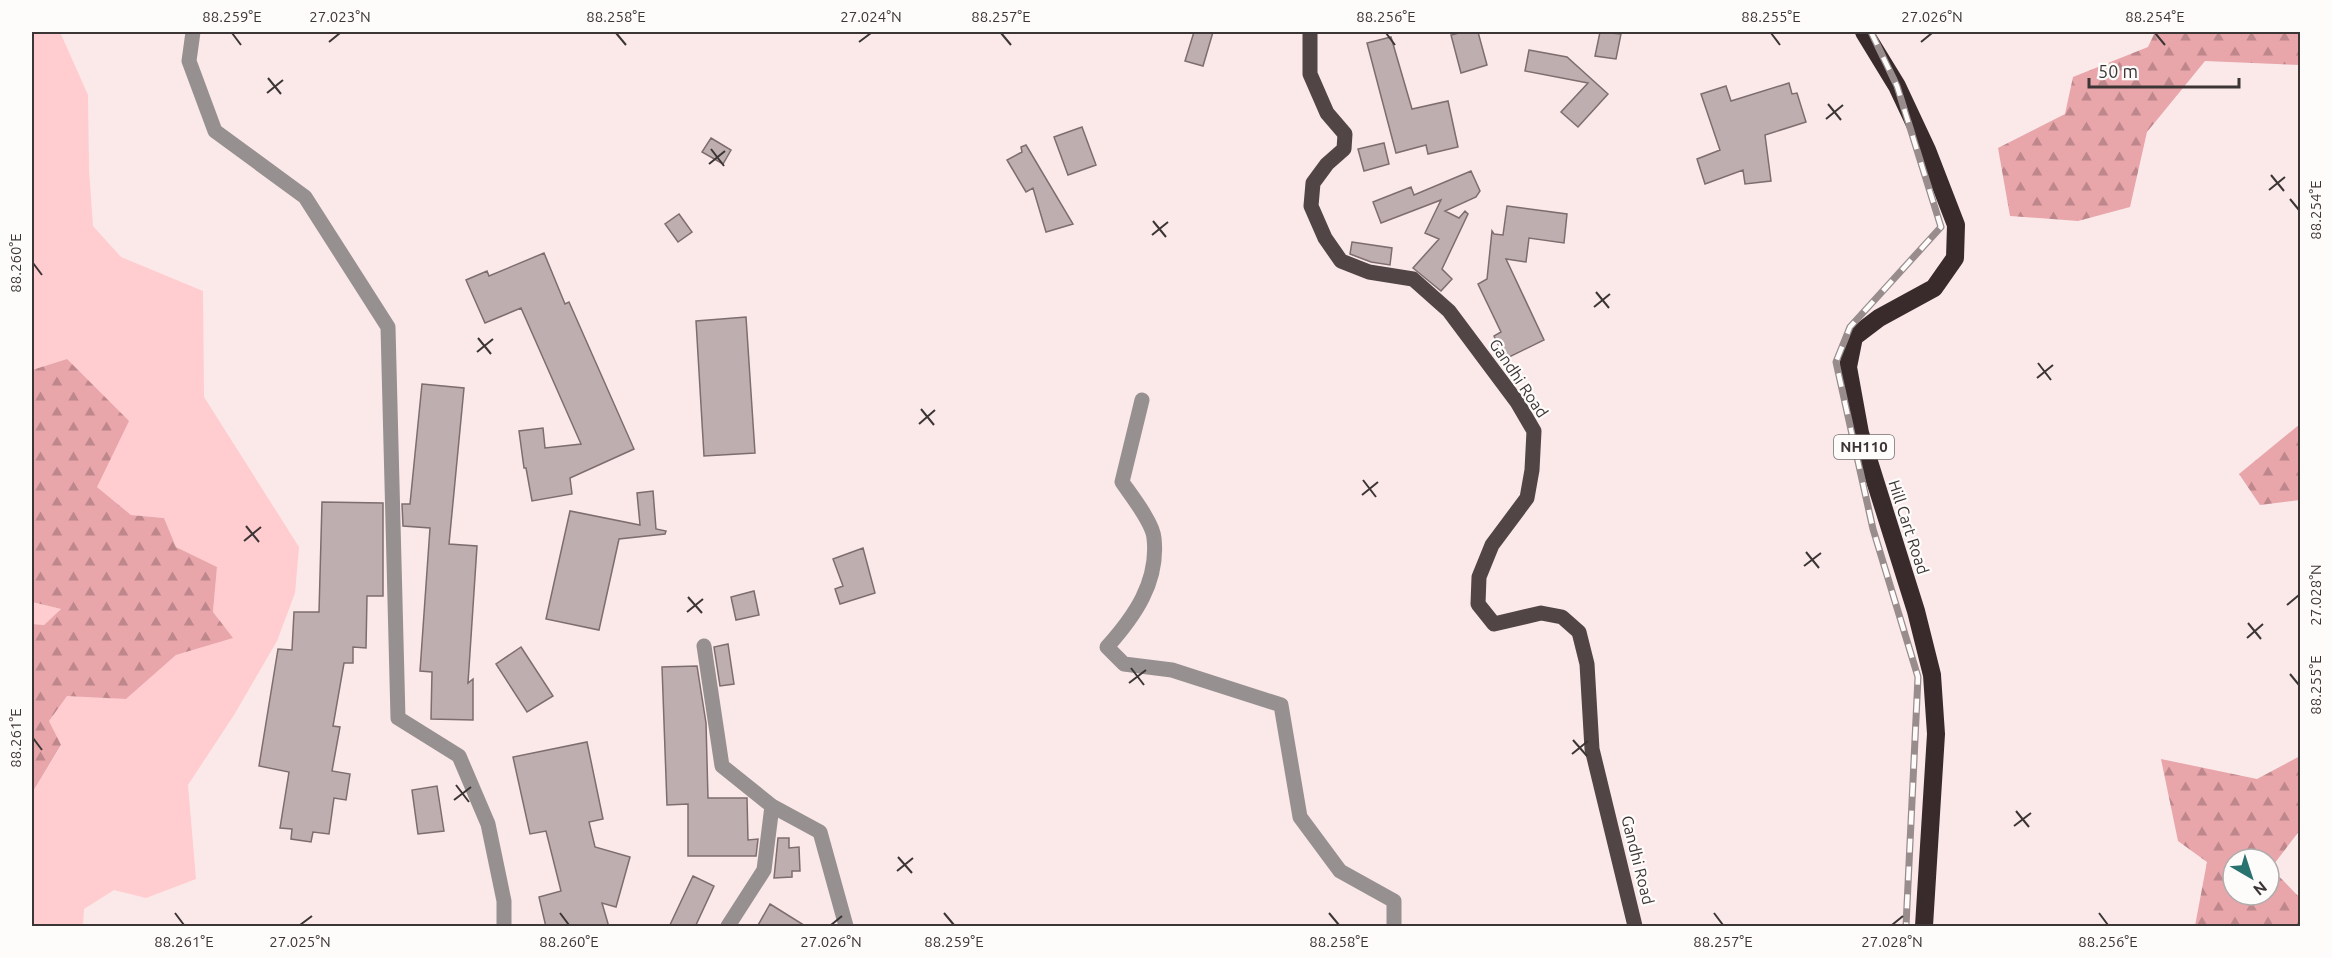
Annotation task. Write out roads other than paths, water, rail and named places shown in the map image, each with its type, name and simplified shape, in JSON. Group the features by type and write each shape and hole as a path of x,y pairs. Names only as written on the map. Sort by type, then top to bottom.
{"highway":[{"name":"Hill Cart Road","path":"1864,32 1897,86 1917,128 1956,225 1955,258 1934,288 1879,318 1854,337 1848,367 1860,433 1916,611 1932,675 1936,734 1924,927"}],"main road":[{"name":"Gandhi Road","path":"1310,32 1310,74 1327,113 1345,134 1344,148 1327,164 1313,183 1311,206 1325,238 1341,261 1369,272 1413,279 1449,311 1517,402 1534,431 1532,470 1527,498 1492,545 1479,577 1478,604 1494,624 1541,613 1562,617 1579,632 1587,664 1592,749 1635,927"}],"street":[{"path":"194,32 189,61 215,131 305,197 388,327 398,718 459,756 488,824 504,901 504,927"},
{"path":"1142,400 1122,482 1136,500 1154,537 1151,577 1134,617 1107,647 1124,664 1172,670 1281,705 1300,817 1340,871 1394,901 1394,927"},
{"path":"704,646 722,766 772,806 820,832 846,927"},
{"path":"728,927 764,870 772,806"}],"railway":[{"path":"1871,32 1897,86 1941,227 1850,327 1836,362 1873,529 1918,677 1906,926"}]}
